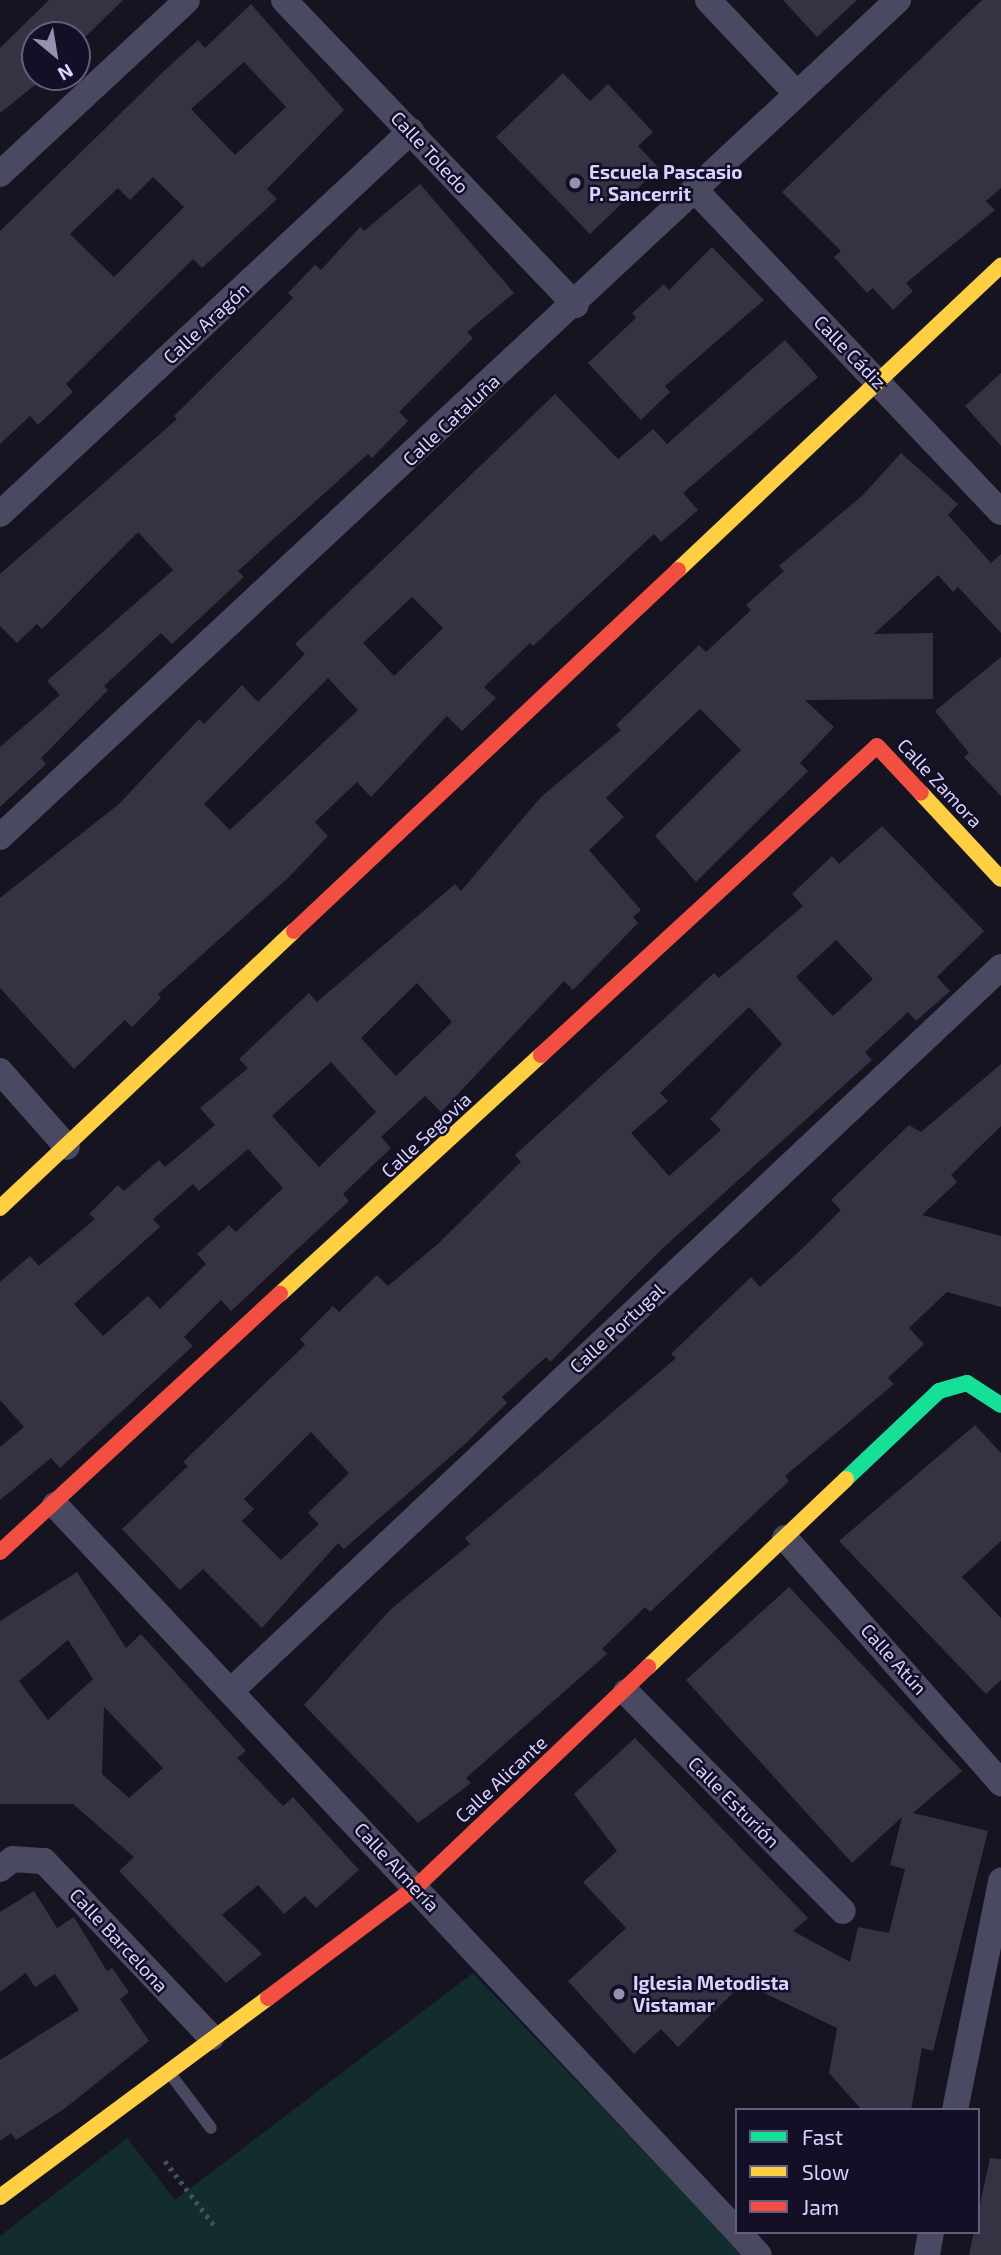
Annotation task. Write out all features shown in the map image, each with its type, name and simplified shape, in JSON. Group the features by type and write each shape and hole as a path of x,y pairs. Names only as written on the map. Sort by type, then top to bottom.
{"street":[{"path":"0,174 187,0"},
{"name":"Calle Toledo","path":"284,0 575,305"},
{"path":"708,0 797,94"},
{"name":"Calle Cataluña","path":"0,837 697,192 898,0"},
{"name":"Calle Aragón","path":"0,514 411,131"},
{"name":"Calle Cádiz","path":"697,192 1001,512"},
{"path":"0,1208 68,1147 1001,267"},
{"name":"Calle Zamora","path":"877,746 1001,879"},
{"name":"Calle Segovia","path":"0,1552 55,1506 877,746"},
{"name":"Calle Portugal","path":"233,1689 1001,967"},
{"path":"0,1071 68,1147"},
{"name":"Calle Alicante","path":"0,2197 211,2037 416,1887 626,1692 939,1391 967,1383 1001,1405"},
{"name":"Calle Almería","path":"55,1506 233,1689 735,2230"},
{"name":"Calle Atún","path":"785,1538 1001,1783"},
{"name":"Calle Esturión","path":"626,1692 843,1912"},
{"name":"Calle Barcelona","path":"9,1864 44,1861 211,2037"},
{"path":"955,2108 1001,1881"},
{"name":"Calle Almería","path":"739,2234 759,2255"},
{"path":"927,2255 932,2234"}],"lane":[{"path":"168,2071 211,2128"}],"path":[{"path":"165,2161 214,2225"}],"green space":[{"path":"473,1973 743,2255 0,2255 0,2236 127,2138 175,2200"}],"building":[{"path":"49,0 123,0 91,31 91,21 28,21"},
{"path":"783,0 857,0 817,37"},
{"path":"982,0 1001,0 1001,188 986,201 995,210 906,283 913,291 893,310 873,288 867,293 834,257 841,251 782,192"},
{"path":"251,4 344,110 267,189 277,199 202,268 193,259 66,384 73,392 38,425 30,416 0,444 0,231 198,40 205,48","holes":["244,62 286,107 235,155 191,109","153,177 184,207 114,277 70,234 118,188 130,200"]},
{"path":"21,27 21,91 28,91 0,113 0,48"},
{"path":"563,73 590,101 608,84 653,132 638,146 659,168 590,234 496,137"},
{"path":"420,184 514,293 467,332 473,338 399,412 408,421 372,458 368,454 238,571 244,577 172,644 161,633 104,686 108,690 41,758 46,764 0,807 0,747 60,695 47,681 173,570 138,532 42,629 37,624 17,643 0,626 0,574 177,419 174,416 293,298 288,293 315,265 321,270 360,227 364,231"},
{"path":"712,247 764,300 665,386 670,392 641,420 588,363 636,318 632,313 664,284 669,290"},
{"path":"785,340 818,377 683,493 698,510 661,542 654,534 533,646 530,643 484,687 496,698 462,731 447,716 371,797 357,782 315,822 328,836 288,878 158,994 161,998 132,1027 125,1020 74,1069 0,988 0,898 119,804 199,719 204,724 242,685 258,702 305,654 295,644 555,394 618,459 653,429 667,444","holes":["412,597 443,628 394,676 363,643","328,678 358,710 230,830 204,804"]},
{"path":"1001,373 1001,446 965,406"},
{"path":"901,453 958,504 948,515 991,563 1001,554 1001,633 958,587 953,592 938,575 874,634 933,633 933,699 805,700 834,727 800,763 808,771 696,882 655,836 741,750 700,709 606,798 624,817 589,850 641,910 633,917 638,923 573,990 564,981 441,1112 425,1096 381,1137 391,1148 343,1194 349,1201 231,1311 221,1300 184,1337 193,1346 60,1468 51,1458 0,1500 0,1447 24,1427 0,1400 0,1282 30,1256 39,1266 95,1219 89,1214 118,1185 124,1191 159,1160 165,1167 215,1125 200,1108 248,1068 239,1059 309,993 317,1002 455,884 461,891 541,797 621,730 616,725 699,645 706,652 751,610 746,605 784,571 779,566 863,495","holes":["417,983 452,1022 396,1076 361,1038","331,1062 376,1112 319,1167 272,1116","248,1149 283,1188 236,1232 229,1225 197,1254 206,1264 160,1309 148,1296 103,1336 74,1304 160,1227 153,1219 193,1184 199,1191"]},
{"path":"1001,657 1001,796 964,757 969,753 935,711"},
{"path":"882,826 984,931 937,977 950,991 916,1021 908,1012 865,1052 872,1060 664,1247 550,1362 546,1357 502,1397 507,1403 465,1444 344,1549 338,1543 262,1628 203,1569 180,1590 122,1529 188,1466 183,1462 305,1345 300,1339 333,1306 339,1312 377,1275 388,1286 440,1242 521,1162 515,1155 714,973 719,978 803,906 792,894 832,856 839,864","holes":["836,940 873,979 833,1016 796,977","749,1007 782,1044 710,1119 721,1130 669,1176 631,1133 668,1101 660,1093","311,1432 349,1473 308,1513 319,1524 281,1560 242,1521 254,1509 244,1499"]},
{"path":"1001,1064 1001,1126 951,1175 957,1182 922,1215 1001,1236 1001,1307 947,1292 909,1328 924,1344 888,1378 894,1384 785,1476 789,1481 650,1612 645,1607 602,1649 607,1654 466,1778 471,1783 418,1823 304,1705 391,1609 470,1544 465,1538 676,1358 671,1354 751,1277 760,1287 806,1245 841,1210 831,1200 909,1125 921,1132"},
{"path":"975,1425 1001,1453 1001,1541 962,1577 1001,1618 1001,1680 986,1694 839,1541"},
{"path":"77,1572 126,1648 141,1634 246,1751 237,1758 283,1806 293,1797 359,1870 316,1908 305,1896 284,1914 258,1885 222,1915 262,1954 226,1983 119,1871 134,1857 73,1804 0,1804 0,1621","holes":["68,1640 93,1679 48,1720 19,1681","104,1707 163,1768 129,1798 102,1774"]},
{"path":"789,1587 962,1771 913,1813 988,1831 933,2051 922,2048 911,2108 860,2108 829,2073 837,2028 743,1983 678,2047 661,2029 634,2054 568,1981 626,1928 583,1882 617,1851 574,1794 635,1738 808,1918 793,1931 850,1962 858,1927 889,1933 905,1869 890,1865 902,1817 852,1863 686,1680"},
{"path":"34,1891 57,1928 74,1917 107,1971 112,1968 129,1992 120,1999 149,2041 64,2109 16,2140 11,2133 0,2141 0,2060 79,2010 55,1974 35,1987 26,1973 0,1992 0,1912"},
{"path":"990,2158 1001,2159 1001,2255 969,2255 974,2234 980,2234 980,2204"}],"traffic: fast":[{"path":"846,1479 939,1391 967,1383 1001,1405"}],"traffic: slow":[{"path":"678,570 1001,266"},
{"path":"921,793 1001,879"},
{"path":"0,1208 294,931"},
{"path":"280,1294 541,1055"},
{"path":"648,1667 846,1479"},
{"path":"0,2197 268,1998"}],"traffic: jam":[{"path":"294,931 678,570"},
{"path":"541,1055 877,746 921,793"},
{"path":"0,1552 280,1294"},
{"path":"268,1998 416,1887 648,1667"}],"place":[{"name":"Escuela Pascasio P. Sancerrit","path":"575,183"},
{"name":"Iglesia Metodista Vistamar","path":"619,1994"}]}
